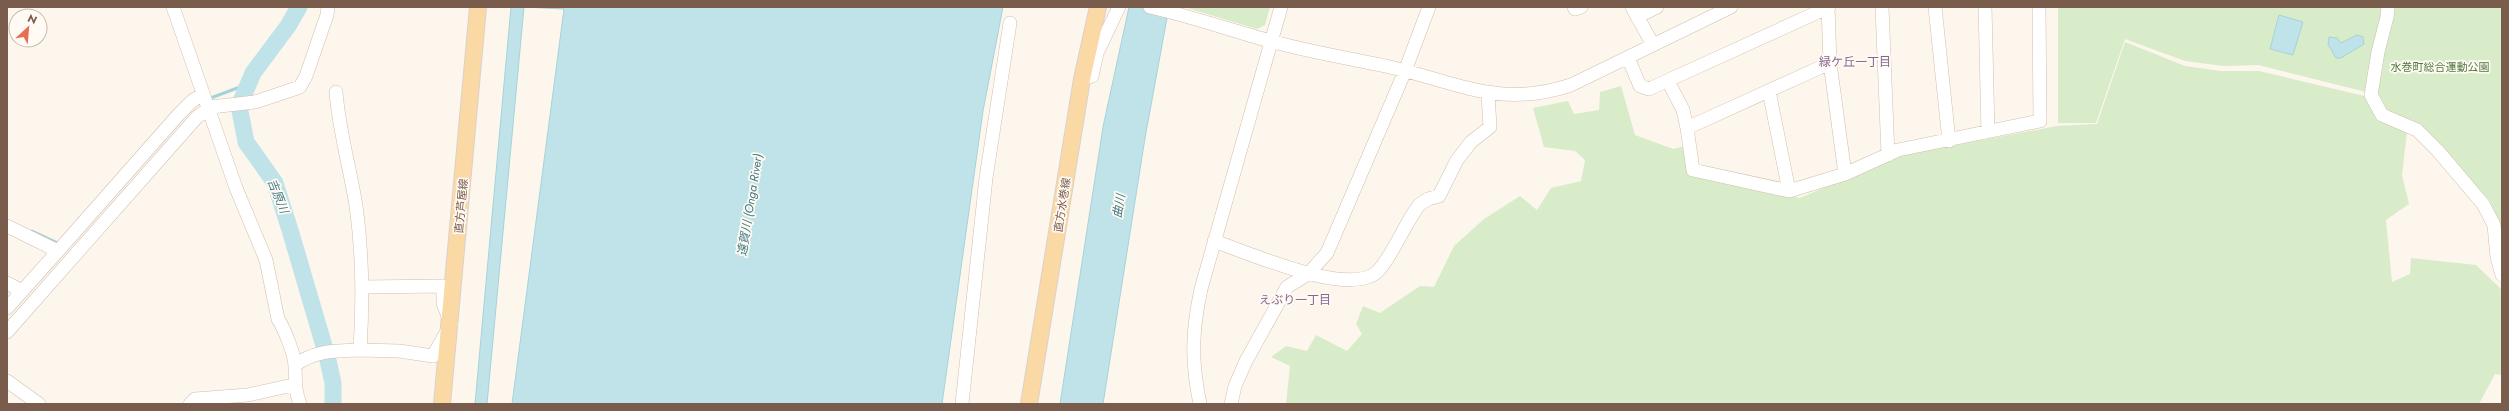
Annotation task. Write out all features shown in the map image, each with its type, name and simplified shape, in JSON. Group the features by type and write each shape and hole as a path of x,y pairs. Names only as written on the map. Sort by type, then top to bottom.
{"main road":[{"name":"直方芦屋線","path":"442,404 451,324 478,7"},
{"name":"直方水巻線","path":"1029,404 1082,79 1098,7"}],"street":[{"path":"173,7 203,94 210,108 266,260 278,319 282,325 295,365 293,385 300,404"},
{"path":"7,332 182,131 210,108 255,102 300,87 327,15 328,7"},
{"path":"1082,79 1092,76 1096,53 1119,7"},
{"path":"1150,7 1176,11 1271,41 1405,71 1488,94 1520,96 1547,93 1571,85 1731,7"},
{"path":"1200,404 1193,356 1193,326 1214,241 1281,7"},
{"path":"1231,404 1235,386 1246,361 1287,287 1308,274 1328,253 1405,71 1429,7"},
{"path":"1574,7 1575,9 1581,7"},
{"path":"1653,45 1635,12 1657,7"},
{"path":"1628,58 1640,86 1649,88 1668,81 1829,7 1830,63 1845,174"},
{"path":"1882,7 1888,155"},
{"path":"1935,7 1949,141"},
{"path":"1985,7 1988,132"},
{"path":"1668,81 1683,110 1693,170 1789,191 1845,174 1898,150 1949,141 2040,120 2039,7"},
{"path":"2388,7 2372,80 2371,95 2382,115 2417,130 2483,204 2494,225 2497,257 2502,275"},
{"path":"962,404 986,178 1010,23"},
{"path":"1687,128 1830,63"},
{"path":"1769,91 1789,191"},
{"path":"336,92 339,127 356,206 363,287 360,350"},
{"path":"7,308 179,114 192,101 203,94"},
{"path":"1214,241 1308,274 1354,282 1378,272 1419,205 1428,199 1439,196 1457,160 1471,142 1490,126 1492,120 1488,94"},
{"path":"7,226 58,251"},
{"path":"7,283 22,291"},
{"path":"295,365 317,353 331,351 399,351 433,356 451,324 443,303 443,286 363,287"},
{"path":"7,381 39,404"},
{"path":"190,404 195,399 248,394 293,385"}],"green space":[{"path":"1184,7 1270,7 1265,25 1257,29"},
{"name":"水巻町総合運動公園","path":"2058,7 2502,7 2502,245 2500,225 2490,201 2420,124 2402,119 2385,110 2378,95 2258,65 2223,66 2185,61 2125,39 2096,123 2058,123"},
{"path":"2125,42 2185,66 2221,71 2259,71 2369,97 2407,132 2402,175 2409,204 2386,220 2392,282 2410,274 2411,258 2476,265 2502,290 2502,375 2495,374 2479,404 1286,404 1290,366 1271,357 1286,346 1307,351 1316,335 1347,351 1362,334 1356,324 1363,306 1380,313 1420,286 1434,287 1454,246 1484,219 1520,196 1537,210 1551,188 1581,181 1585,160 1575,151 1544,147 1533,108 1568,101 1574,114 1599,110 1600,92 1621,86 1635,135 1673,149 1694,144 1703,177 1800,198 1898,156 2057,126 2097,124"}],"water":[{"path":"511,7 524,7 487,404 475,404"},
{"name":"遠賀川 (Onga River)","path":"524,7 1003,7 983,111 942,404 512,404 564,9"},
{"name":"曲川","path":"1129,7 1169,7 1145,138 1103,404 1060,404 1103,127"},
{"path":"2279,15 2303,22 2293,55 2270,49"},
{"path":"2357,35 2363,37 2364,44 2341,58 2336,58 2328,44 2329,37 2337,38 2341,43"}],"waterway":[{"name":"吉原川","path":"299,7 288,26 253,73 239,106 246,142 275,183 290,230 327,356 333,383 333,404"},
{"path":"208,99 248,84"},
{"path":"32,231 60,244"}],"district":[{"name":"緑ケ丘一丁目","path":"1855,62"},
{"name":"えぶり一丁目","path":"1295,300"}]}
